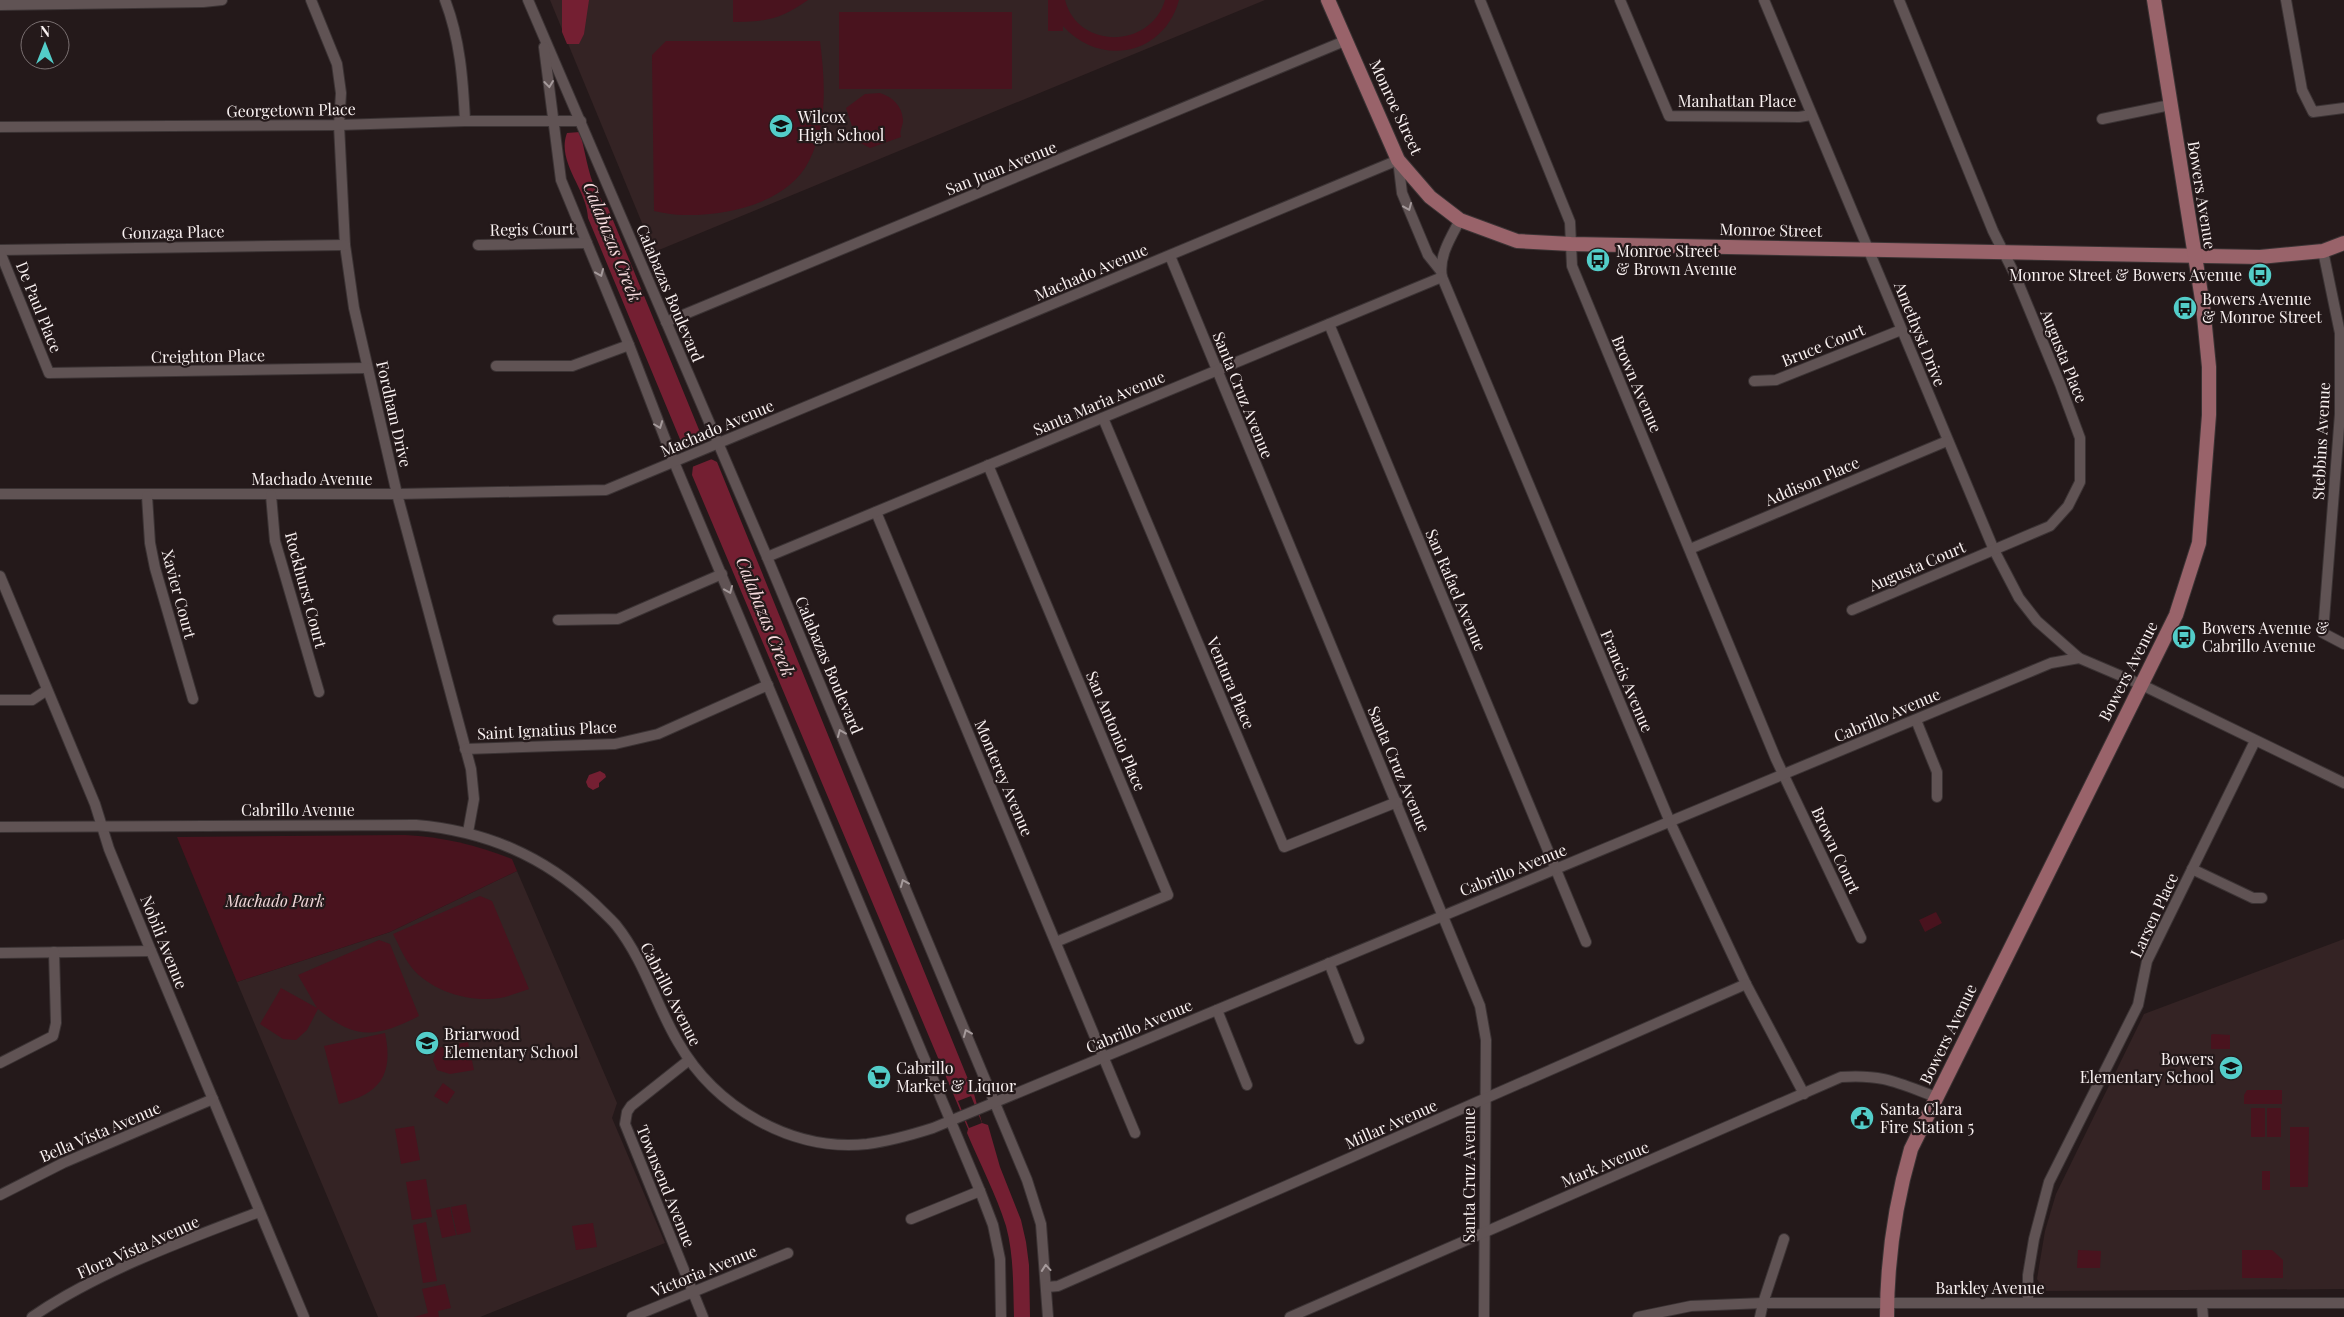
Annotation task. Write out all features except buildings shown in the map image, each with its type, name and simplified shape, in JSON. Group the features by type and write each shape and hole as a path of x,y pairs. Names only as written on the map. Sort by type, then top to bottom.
{"main road":[{"name":"Monroe Street","path":"1328,0 1398,160 1430,197 1460,220 1517,241 1571,244 2271,257 2323,251 2344,243"},
{"name":"Bowers Avenue","path":"1887,1310 1890,1245 1902,1178 1911,1149 2140,684 2176,615 2199,543 2209,414 2208,367 2203,306 2154,0"}],"street":[{"path":"0,5 203,2 222,0"},
{"name":"Fordham Drive","path":"311,0 337,64 341,93 340,125 346,245 354,308 397,494 472,774 474,794 468,832"},
{"path":"445,0 458,44 463,78 465,121"},
{"name":"Calabazas Boulevard","path":"528,0 767,558 1027,1180 1041,1224 1048,1317"},
{"name":"Brown Avenue","path":"1480,0 1570,222 1572,266 1784,774"},
{"name":"Manhattan Place","path":"1620,0 1669,116 1799,117 1811,115"},
{"name":"Amethyst Drive","path":"1764,0 1994,550 2025,606 2037,621 2080,658"},
{"name":"Augusta Place","path":"1899,0 2004,253 2015,274 2080,438 2080,482 2068,506 2050,526 1994,550"},
{"path":"2286,0 2302,90 2313,112 2344,108"},
{"name":"Calabazas Boulevard","path":"543,36 561,180 629,344 674,462 980,1191 993,1225 1000,1259 1001,1317"},
{"name":"San Juan Avenue","path":"666,322 1347,40"},
{"path":"2102,118 2170,105"},
{"name":"Georgetown Place","path":"0,127 340,125 465,121 581,121"},
{"name":"Machado Avenue","path":"0,494 147,496 606,490 1398,160"},
{"name":"Francis Avenue","path":"1398,160 1402,193 1428,255 1441,273 1670,822 1746,984 1804,1094"},
{"path":"1441,273 1450,238 1460,220"},
{"name":"Regis Court","path":"478,245 587,243"},
{"name":"Gonzaga Place","path":"0,251 346,245"},
{"name":"De Paul Place","path":"0,251 49,373"},
{"name":"Stebbins Avenue","path":"2323,251 2340,333 2340,414 2323,633 2344,644"},
{"name":"Santa Cruz Avenue","path":"1170,256 1480,1006 1484,1022 1484,1317"},
{"name":"Santa Maria Avenue","path":"767,558 1329,324 1441,273"},
{"name":"San Rafael Avenue","path":"1329,324 1586,942"},
{"name":"Bruce Court","path":"1754,381 1776,380 1901,330"},
{"path":"496,366 572,366 629,344"},
{"name":"Creighton Place","path":"49,373 367,368"},
{"name":"Ventura Place","path":"1103,418 1284,847 1396,802"},
{"name":"Addison Place","path":"1690,549 1947,441"},
{"name":"San Antonio Place","path":"988,465 1168,895 1056,942"},
{"name":"Rockhurst Court","path":"271,495 275,542 319,692"},
{"name":"Xavier Court","path":"147,496 150,543 155,568 193,699"},
{"name":"Monterey Avenue","path":"876,512 1135,1133"},
{"name":"Augusta Court","path":"1852,610 1994,550"},
{"path":"558,620 618,619 722,574"},
{"name":"Nobili Avenue","path":"0,576 151,951 304,1317"},
{"path":"2080,658 2140,684 2344,783"},
{"name":"Cabrillo Avenue","path":"0,827 432,826 468,832 522,851 574,884 616,925 632,948 677,1041 689,1060 716,1091 775,1131 835,1144 866,1144 909,1136 996,1102 1916,720 2051,662 2080,658"},
{"name":"Saint Ignatius Place","path":"465,749 615,744 658,734 768,686"},
{"path":"0,700 32,700 47,690"},
{"path":"1916,720 1937,772 1937,797"},
{"name":"Larsen Place","path":"2028,1302 2028,1275 2034,1239 2049,1182 2138,1005 2147,962 2255,741"},
{"name":"Brown Court","path":"1784,774 1861,938"},
{"path":"2192,869 2254,898 2262,898"},
{"path":"0,953 151,951"},
{"path":"0,1063 53,1036 56,1023 54,952"},
{"path":"1329,963 1359,1040"},
{"name":"Millar Avenue","path":"1047,1287 1058,1286 1746,984"},
{"path":"1217,1010 1247,1086"},
{"name":"Townsend Avenue","path":"689,1060 631,1106 627,1112 625,1124 703,1317"},
{"name":"Mark Avenue","path":"1290,1317 1841,1077 1865,1075 1891,1079 1936,1097"},
{"name":"Bella Vista Avenue","path":"0,1195 64,1163 213,1099"},
{"path":"911,1219 980,1191"},
{"name":"Flora Vista Avenue","path":"32,1317 52,1303 94,1281 259,1212"},
{"path":"1760,1317 1784,1239"},
{"name":"Victoria Avenue","path":"632,1317 788,1253"},
{"name":"Barkley Avenue","path":"1638,1317 1691,1306 1763,1303 1887,1310 2028,1302 2202,1305 2344,1303"},
{"path":"2202,1305 2203,1317"}],"shaded area":[{"name":"Wilcox High School","path":"550,0 1265,0 654,252"},
{"name":"Briarwood Elementary School","path":"517,871 617,1103 612,1118 665,1243 480,1317 378,1317 237,982 390,932"},
{"name":"Bowers Elementary School","path":"2344,939 2344,1289 2045,1291 2037,1279 2045,1231 2056,1194 2144,1014"}],"green space":[{"path":"733,0 808,0 790,11 773,18 733,22"},
{"path":"1048,0 1065,0 1072,16 1084,28 1099,35 1115,37 1131,35 1145,28 1157,16 1165,0 1179,0 1171,19 1160,33 1146,43 1130,49 1112,51 1095,47 1078,39 1063,26 1063,31 1048,31"},
{"path":"839,12 1012,12 1012,89 839,89"},
{"path":"666,41 820,41 824,102 819,132 809,161 787,187 772,197 755,204 719,213 680,215 654,211 652,55"},
{"path":"880,93 892,99 901,110 903,120 900,132 901,137 870,148 857,141 846,108 865,94"},
{"name":"Machado Park","path":"405,835 460,842 486,850 512,859 517,871 390,932 237,982 177,837"},
{"path":"480,896 492,901 529,989 504,997 488,999 476,999 452,994 430,983 412,968 393,934"},
{"path":"1936,912 1942,923 1925,932 1919,920"},
{"path":"379,940 390,944 419,1016 390,1029 366,1032 355,1031 343,1026 318,1009 307,1030 296,1040 283,1039 260,1024 281,988 317,1008 298,975"},
{"path":"385,1033 387,1061 385,1072 380,1081 364,1095 339,1104 324,1046"},
{"path":"2211,1035 2230,1035 2230,1049 2211,1049"},
{"path":"468,1042 474,1070 450,1074 437,1070 433,1060 437,1048"},
{"path":"443,1083 455,1092 447,1104 434,1096"},
{"path":"2247,1090 2282,1090 2282,1104 2244,1104 2244,1095"},
{"path":"2251,1108 2265,1108 2265,1137 2251,1137"},
{"path":"2267,1108 2281,1108 2281,1137 2267,1137"},
{"path":"414,1126 420,1160 401,1164 395,1129"},
{"path":"2290,1127 2309,1127 2308,1187 2290,1187"},
{"path":"2262,1171 2270,1171 2270,1190 2262,1190"},
{"path":"426,1179 432,1217 412,1220 406,1182"},
{"path":"466,1204 471,1232 457,1235 451,1207"},
{"path":"450,1207 456,1235 442,1238 436,1210"},
{"path":"426,1222 437,1281 423,1283 413,1225"},
{"path":"593,1223 597,1247 576,1250 572,1226"},
{"path":"2078,1250 2101,1251 2100,1268 2077,1268"},
{"path":"2242,1250 2272,1250 2283,1260 2283,1278 2242,1278"},
{"path":"445,1284 451,1308 438,1311 439,1317 414,1317 428,1313 422,1289"}],"water":[{"path":"562,0 589,0 584,34 579,44 567,44 562,32"},
{"name":"Calabazas Creek","path":"580,132 593,182 608,208 711,459 717,462 974,1094 982,1123 988,1125 1000,1167 1021,1220 1026,1242 1029,1265 1030,1317 1014,1317 1013,1271 1010,1248 1006,1226 998,1202 967,1133 968,1129 692,475 693,466 685,445 682,444 588,218 583,197 569,165 565,144 567,133"},
{"path":"600,771 606,777 599,783 599,787 593,790 588,787 586,782 589,775"}],"pier":[{"path":"703,437 712,459 692,467 683,445"},
{"path":"971,1096 982,1123 969,1128 958,1101"}],"place":[{"name":"Wilcox High School","path":"781,126"},
{"name":"Monroe Street & Brown Avenue","path":"1598,260"},
{"name":"Monroe Street & Bowers Avenue","path":"2260,275"},
{"name":"Bowers Avenue & Monroe Street","path":"2185,308"},
{"name":"Bowers Avenue & Cabrillo Avenue","path":"2184,637"},
{"name":"Briarwood Elementary School","path":"427,1043"},
{"name":"Bowers Elementary School","path":"2231,1068"},
{"name":"Cabrillo Market & Liquor","path":"879,1077"},
{"name":"Santa Clara Fire Station 5","path":"1862,1118"}]}
